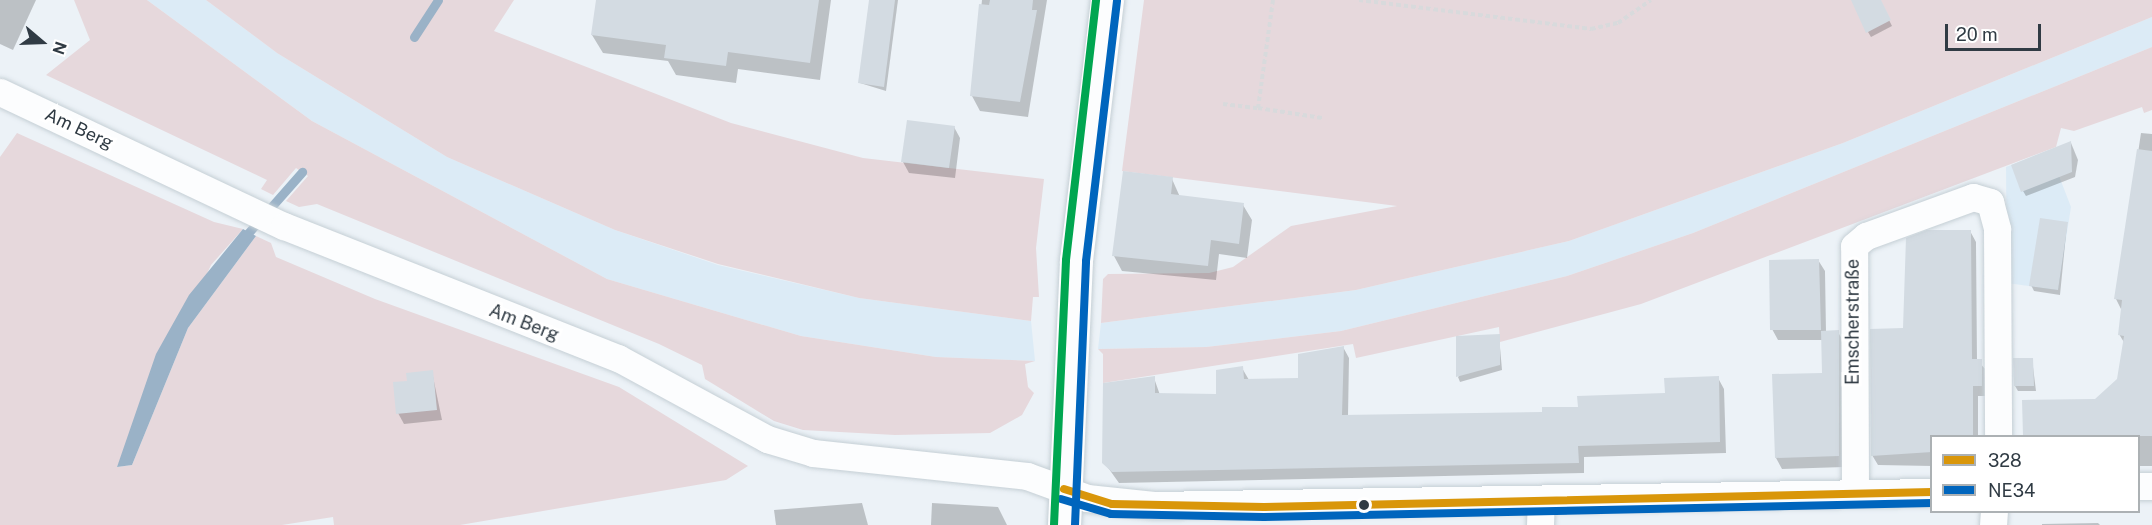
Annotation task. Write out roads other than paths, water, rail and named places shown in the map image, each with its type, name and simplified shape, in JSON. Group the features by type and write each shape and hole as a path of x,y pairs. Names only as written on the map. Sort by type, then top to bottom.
{"street":[{"path":"1064,525 1077,260 1107,0"},
{"name":"Am Berg","path":"0,92 284,226 618,358 767,439 813,453 1027,476 1064,489"},
{"name":"Emscherstraße","path":"1855,493 1854,246 1866,236 1973,197 1990,202 1997,229 1998,435"},
{"path":"1064,489 1112,504 1541,513 1855,493 1930,492"}],"water":[{"path":"243,229 256,236 188,328 132,465 117,467 156,354 189,295"}],"waterway":[{"path":"414,37 438,0"},
{"path":"242,240 302,172"}]}
